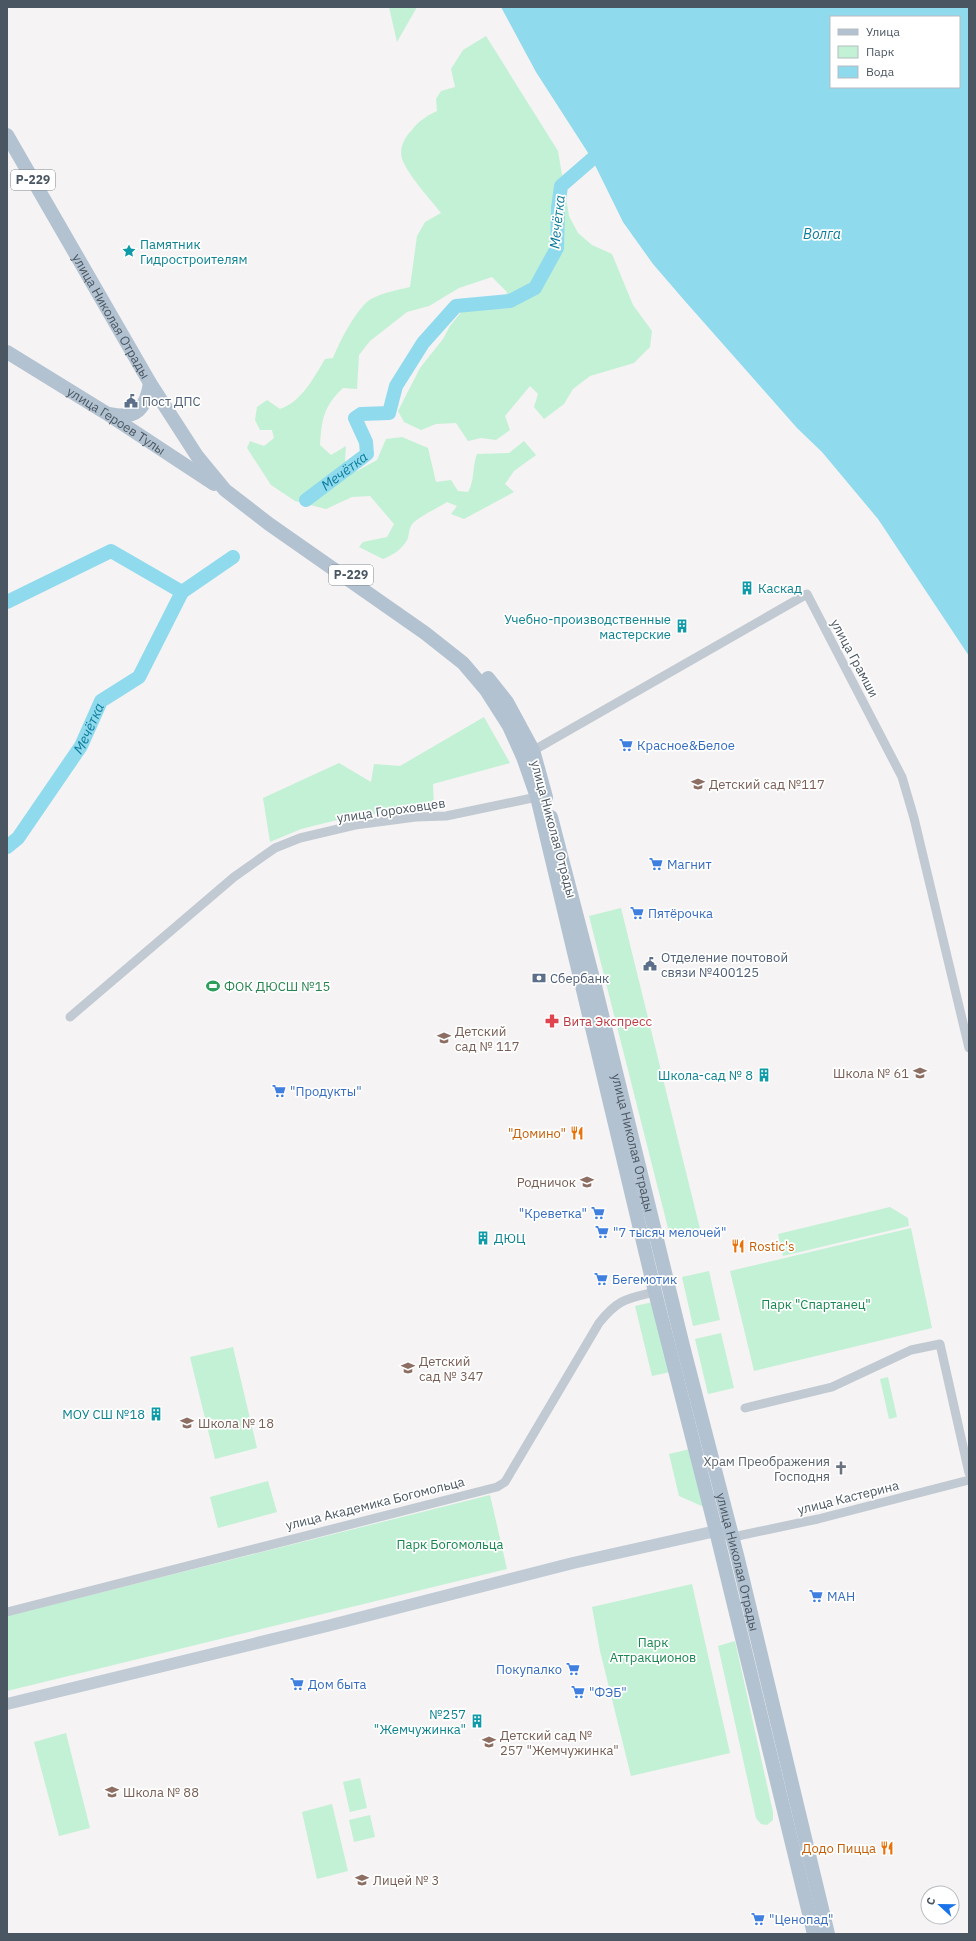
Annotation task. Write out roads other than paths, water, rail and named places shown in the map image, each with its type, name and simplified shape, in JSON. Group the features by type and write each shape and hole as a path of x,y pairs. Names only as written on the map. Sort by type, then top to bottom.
{"main road":[{"name":"улица Николая Отрады","path":"7,135 150,383 187,443 224,490 269,524 448,651 466,667 486,690 528,754 537,798 655,1292 716,1531 814,1934"},
{"name":"улица Героев Тулы","path":"7,352 106,413 224,490"},
{"path":"106,413 128,416 140,410 147,400 150,383"},
{"name":"улица Николая Отрады","path":"224,490 272,520 429,627 474,664 507,702 528,754 574,901 682,1341 733,1537 828,1934"}],"street":[{"name":"улица Грамши","path":"528,754 807,594 902,777 914,818 967,1030 969,1048"},
{"name":"улица Гороховцев","path":"70,1017 234,877 275,848 300,838 355,825 416,817 446,816 537,798"},
{"name":"улица Академика Богомольца","path":"7,1612 497,1487 505,1482 598,1323 619,1301 655,1292"},
{"path":"745,1408 832,1387 911,1350 940,1344 969,1473"},
{"name":"улица Кастерина","path":"733,1537 818,1519 969,1480"},
{"path":"7,1704 327,1626 574,1563 716,1531 733,1537"}],"water":[{"name":"Волга","path":"501,7 969,7 969,656 878,519 822,452 797,428 653,264 623,222 592,159 536,72"}],"waterway":[{"name":"Мечётка","path":"306,500 367,454 366,442 355,418 361,414 389,413 396,386 423,343 456,306 510,301 535,288 557,248 558,208 561,186 606,147"},
{"name":"Мечётка","path":"7,602 111,551 182,592"},
{"name":"Мечётка","path":"7,847 18,838 81,746 101,701 139,677 182,592 233,557"}],"place":[{"name":"Памятник Гидростроителям","path":"129,251"},
{"name":"Пост ДПС","path":"131,401"},
{"name":"Каскад","path":"747,588"},
{"name":"Учебно-производственные мастерские","path":"682,626"},
{"name":"Красное&Белое","path":"626,745"},
{"name":"Детский сад №117","path":"698,784"},
{"name":"Магнит","path":"656,864"},
{"name":"Пятёрочка","path":"637,913"},
{"name":"Отделение почтовой связи №400125","path":"650,964"},
{"name":"Сбербанк","path":"539,978"},
{"name":"ФОК ДЮСШ №15","path":"213,986"},
{"name":"Вита Экспресс","path":"552,1021"},
{"name":"Детский сад № 117","path":"444,1038"},
{"name":"Школа № 61","path":"920,1073"},
{"name":"Школа-сад № 8","path":"764,1075"},
{"name":"\"Продукты\"","path":"279,1091"},
{"name":"\"Домино\"","path":"577,1133"},
{"name":"Родничок","path":"587,1182"},
{"name":"\"Креветка\"","path":"598,1213"},
{"name":"\"7 тысяч мелочей\"","path":"602,1232"},
{"name":"ДЮЦ","path":"483,1238"},
{"name":"Rostic's","path":"738,1246"},
{"name":"Бегемотик","path":"601,1279"},
{"name":"Детский сад № 347","path":"408,1368"},
{"name":"МОУ СШ №18","path":"156,1414"},
{"name":"Школа № 18","path":"187,1423"},
{"name":"Храм Преображения Господня","path":"841,1468"},
{"name":"МАН","path":"816,1596"},
{"name":"Покупалко","path":"573,1669"},
{"name":"Дом быта","path":"297,1684"},
{"name":"\"ФЭБ\"","path":"578,1692"},
{"name":"№257 \"Жемчужинка\"","path":"477,1721"},
{"name":"Детский сад № 257 \"Жемчужинка\"","path":"489,1742"},
{"name":"Школа № 88","path":"112,1792"},
{"name":"Додо Пицца","path":"887,1848"},
{"name":"Лицей № 3","path":"362,1880"},
{"name":"\"Ценопад\"","path":"758,1919"}],"park label":[{"name":"Парк \"Спартанец\"","path":"816,1304"},
{"name":"Парк Богомольца","path":"450,1544"},
{"name":"Парк Аттракционов","path":"653,1650"}]}
